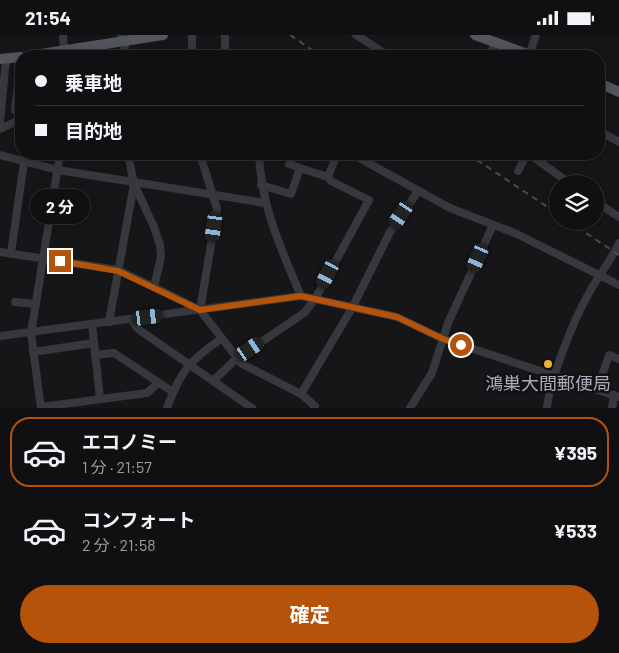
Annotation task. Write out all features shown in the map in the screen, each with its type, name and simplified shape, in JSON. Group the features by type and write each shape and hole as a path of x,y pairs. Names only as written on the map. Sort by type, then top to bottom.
{"main road":[{"path":"87,50 124,45 162,35"},
{"path":"475,35 518,50"},
{"path":"605,86 619,92"}],"street":[{"path":"58,50 63,35"},
{"path":"192,35 192,50"},
{"path":"225,35 225,50"},
{"path":"356,35 380,50"},
{"path":"532,50 536,35"},
{"path":"492,50 495,41"},
{"path":"0,123 3,59"},
{"path":"0,129 15,122"},
{"path":"605,134 619,141"},
{"path":"0,155 15,159"},
{"path":"17,160 58,170 134,184 265,203"},
{"path":"59,160 31,333 41,407 147,393 158,383"},
{"path":"129,160 134,184 154,227 160,245 161,257 154,287"},
{"path":"200,310 217,209 202,160"},
{"path":"259,160 261,185 272,227 301,296"},
{"path":"328,177 335,160"},
{"path":"364,160 391,173 418,191 450,208 517,234 619,285"},
{"path":"518,171 524,160"},
{"path":"537,160 558,175"},
{"path":"11,253 24,162"},
{"path":"213,381 236,359 304,313 315,299 369,200 331,181 328,177 289,164"},
{"path":"261,185 291,194 300,168"},
{"path":"109,323 134,184"},
{"path":"300,394 352,308 390,231 418,191"},
{"path":"604,207 619,217"},
{"path":"410,408 432,373 448,323 493,225"},
{"path":"548,408 549,390 588,294 618,247"},
{"path":"0,251 118,271 154,287 200,310 236,359 300,394 314,408"},
{"path":"0,336 301,296 397,317 443,339 555,374 616,396 612,408"},
{"path":"15,301 36,304"},
{"path":"131,319 138,329 252,408"},
{"path":"92,325 100,398"},
{"path":"167,408 173,392 189,364 196,356 221,339"},
{"path":"33,352 94,343"},
{"path":"95,355 114,353 173,392"},
{"path":"597,390 609,355 619,359"}],"railway":[{"path":"290,35 312,50"},
{"path":"477,160 549,208"},
{"path":"582,230 619,255"}],"place":[{"name":"鴻巣大間郵便局","path":"548,364"}],"route":[{"path":"60,261 118,271 200,310 276,301 301,296 397,317 443,339 461,345"}]}
